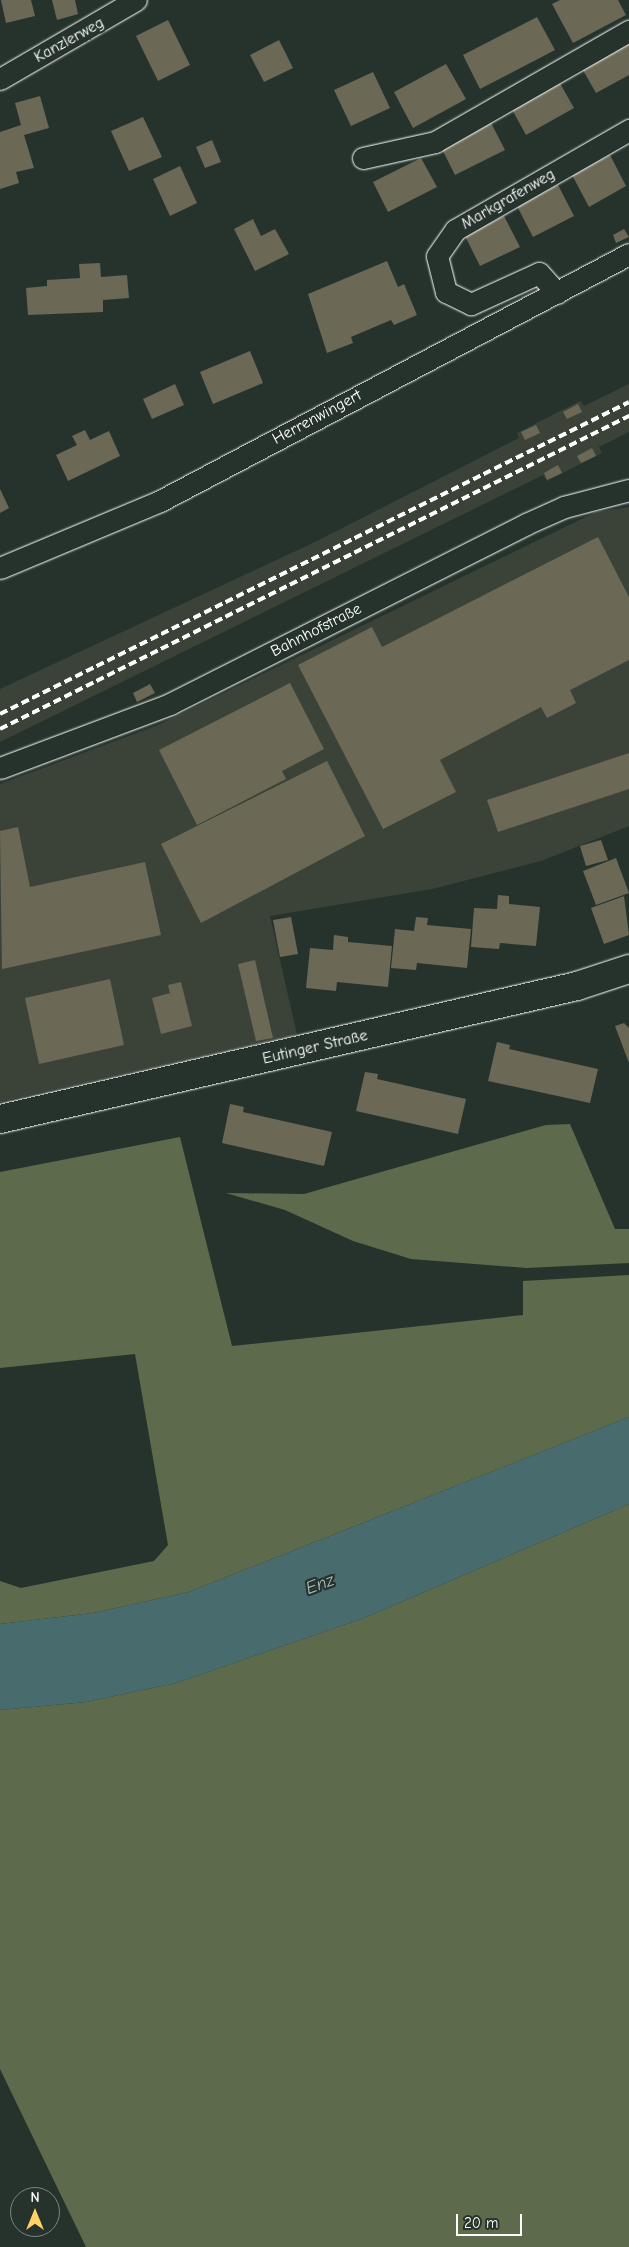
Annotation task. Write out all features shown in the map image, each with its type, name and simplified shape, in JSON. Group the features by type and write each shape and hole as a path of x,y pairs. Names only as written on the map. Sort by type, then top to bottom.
{"street":[{"name":"Kanzlerweg","path":"0,79 136,0"},
{"path":"363,158 435,142 629,31"},
{"name":"Markgrafenweg","path":"557,292 539,273 471,304 446,292 437,256 455,230 629,130"},
{"name":"Herrenwingert","path":"0,568 160,500 629,254"},
{"name":"Bahnhofstraße","path":"0,768 170,704 526,524 564,508 629,490"},
{"name":"Eutinger Straße","path":"0,1119 577,986 629,969"}],"shaded area":[{"path":"629,384 629,432 599,447 602,453 547,481 543,475 0,742 0,689 315,542 519,438 517,433 580,401 584,406"},
{"path":"629,507 629,826 541,861 432,889 270,916 297,1035 0,1102 0,784 158,725 596,512"}],"green space":[{"path":"570,1124 615,1229 629,1229 629,1263 527,1268 411,1259 353,1241 285,1210 226,1193 304,1194 546,1125"},
{"path":"180,1137 232,1346 523,1315 523,1281 629,1275 629,1417 189,1592 93,1613 0,1624 0,1581 21,1588 154,1561 168,1545 135,1354 0,1368 0,1172"},
{"path":"629,1504 629,2247 86,2247 60,2193 60,2187 57,2187 0,2069 0,1710 86,1702 176,1683 364,1618"}],"water":[{"name":"Enz","path":"629,1417 629,1504 364,1618 176,1683 86,1702 0,1710 0,1624 93,1613 189,1592"}],"building":[{"path":"1,0 31,0 35,16 6,23"},
{"path":"52,0 75,0 78,14 57,20"},
{"path":"560,0 618,0 626,15 573,43 552,4"},
{"path":"537,17 555,50 480,89 463,55"},
{"path":"168,20 190,65 158,81 136,36"},
{"path":"629,38 629,75 596,93 580,65"},
{"path":"279,40 293,68 264,82 250,55"},
{"path":"446,64 466,99 413,128 394,92"},
{"path":"373,72 390,108 351,126 334,90"},
{"path":"557,78 574,108 526,135 509,104"},
{"path":"40,96 49,128 24,135 34,168 16,172 19,183 0,189 0,132 21,125 15,103"},
{"path":"143,117 162,157 129,171 111,131"},
{"path":"489,119 505,150 455,175 440,145"},
{"path":"212,140 221,162 205,168 196,147"},
{"path":"610,155 626,186 589,207 572,175"},
{"path":"421,158 437,187 388,212 373,182"},
{"path":"180,166 197,203 170,216 153,179"},
{"path":"558,185 574,216 533,237 517,206"},
{"path":"504,216 520,247 480,266 465,236"},
{"path":"253,219 261,236 275,229 289,254 255,271 234,229"},
{"path":"624,229 629,237 616,243 613,235"},
{"path":"387,261 398,287 404,284 417,315 394,325 391,320 351,337 353,343 327,353 308,294"},
{"path":"100,263 101,277 127,275 129,298 103,300 103,312 28,315 26,288 47,286 47,280 80,278 79,264"},
{"path":"250,351 263,383 213,404 200,372"},
{"path":"175,384 184,405 152,419 143,399"},
{"path":"578,404 582,412 567,419 563,412"},
{"path":"536,425 540,433 525,440 521,432"},
{"path":"85,430 90,440 109,431 120,456 68,481 56,455 77,445 72,436"},
{"path":"592,448 596,456 581,463 577,456"},
{"path":"558,465 562,473 547,480 544,473"},
{"path":"0,489 9,508 0,513"},
{"path":"598,537 629,597 629,660 570,690 576,703 547,718 541,707 440,760 456,792 383,829 298,665 372,627 382,647"},
{"path":"290,683 324,749 282,771 286,779 197,825 159,750"},
{"path":"150,684 155,693 137,702 133,693"},
{"path":"629,753 629,789 498,832 487,800"},
{"path":"327,761 365,836 201,923 161,844"},
{"path":"18,827 30,887 145,862 161,935 2,969 0,831"},
{"path":"601,840 608,860 586,866 580,846"},
{"path":"616,858 629,893 596,905 583,871"},
{"path":"498,895 509,896 509,904 540,907 536,946 500,943 499,949 471,947 474,908 497,909"},
{"path":"624,896 629,935 604,944 591,908"},
{"path":"291,917 298,954 280,957 273,920"},
{"path":"416,917 428,918 427,925 471,929 467,968 417,963 416,970 391,968 395,929 414,931"},
{"path":"334,935 348,937 348,942 392,946 388,987 337,982 336,991 306,988 310,948 333,950"},
{"path":"255,960 273,1038 256,1041 238,964"},
{"path":"110,979 124,1045 39,1064 25,998"},
{"path":"181,982 192,1026 161,1034 152,998 170,993 168,985"},
{"path":"624,1023 629,1028 629,1063 615,1026"},
{"path":"497,1042 510,1045 509,1049 598,1069 590,1103 488,1081"},
{"path":"365,1072 378,1074 377,1079 466,1099 458,1134 356,1111"},
{"path":"230,1104 244,1107 243,1112 332,1132 324,1166 222,1143"}],"railway":[{"path":"0,714 629,402"},
{"path":"0,729 629,416"}]}
